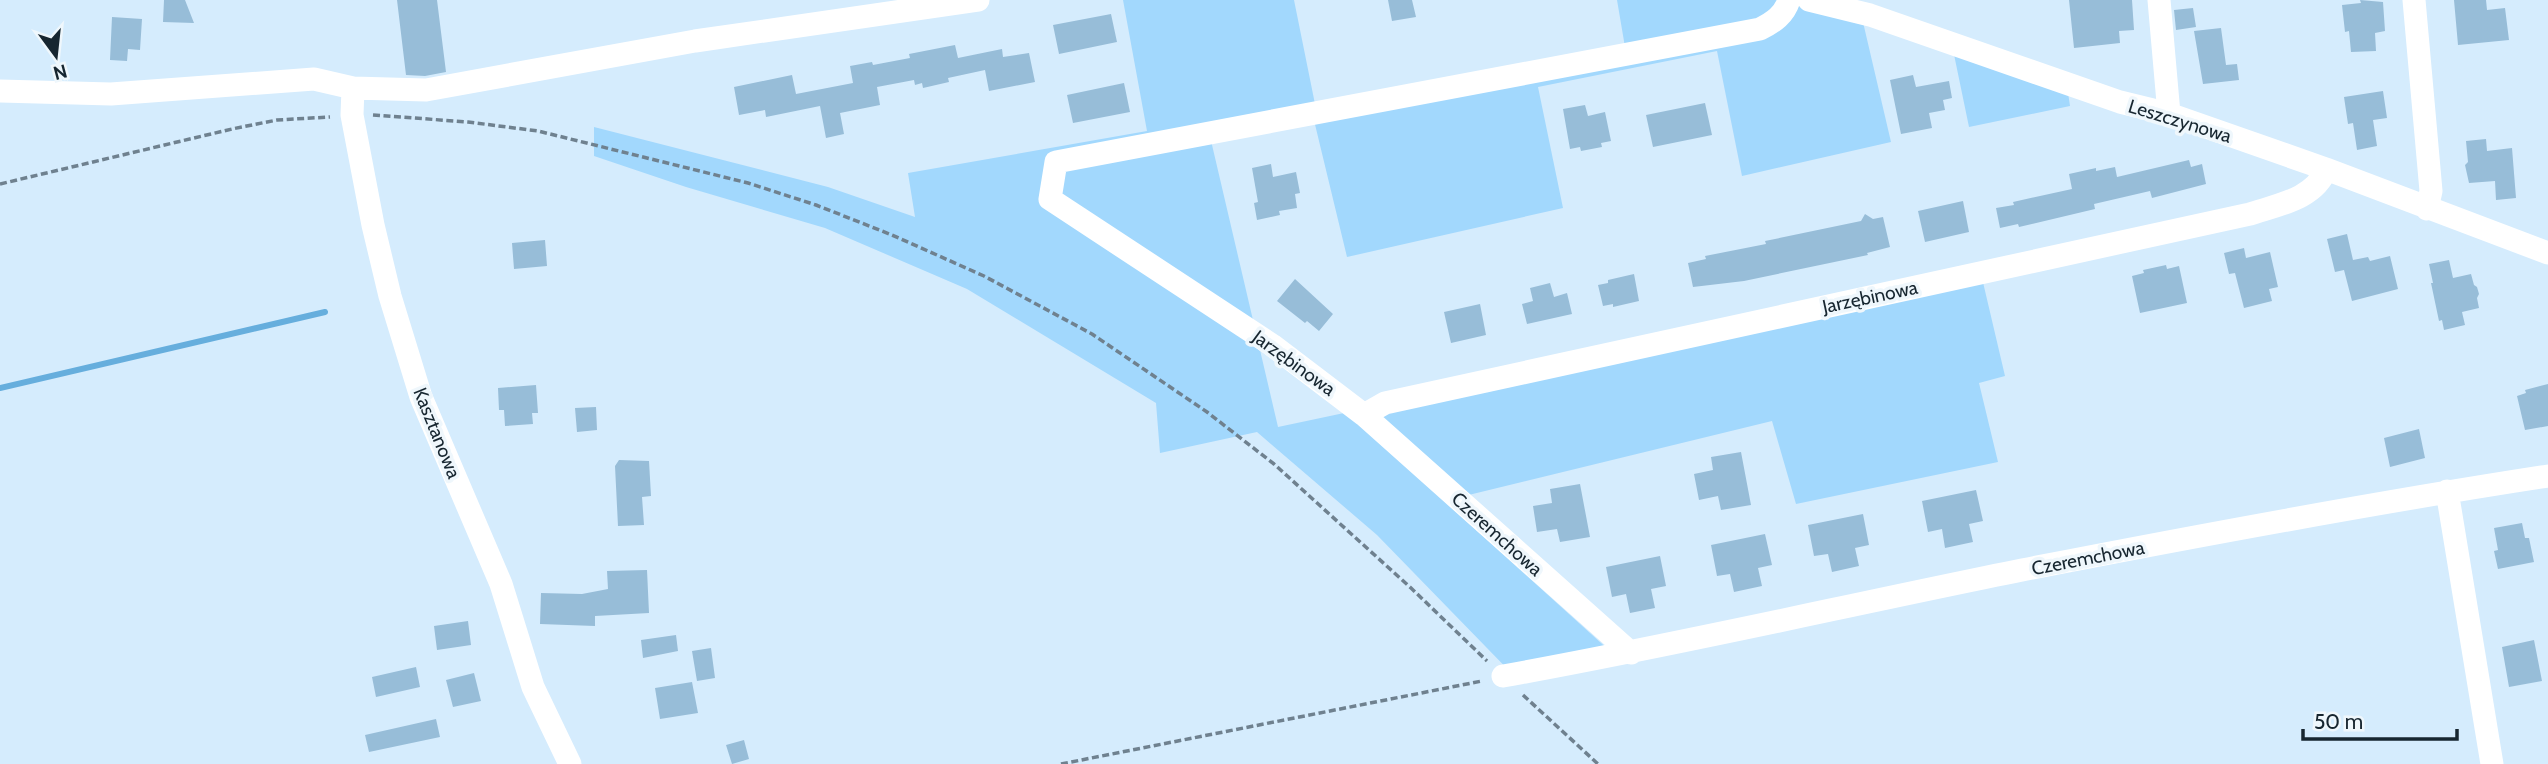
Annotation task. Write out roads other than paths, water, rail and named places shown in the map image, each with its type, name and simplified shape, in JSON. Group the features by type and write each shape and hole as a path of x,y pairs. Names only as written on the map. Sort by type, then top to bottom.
{"street":[{"path":"0,91 111,94 314,79 353,88 426,90 695,41 914,5 978,0"},
{"name":"Jarzębinowa","path":"1789,0 1774,22 1760,29 1056,162 1050,199 1272,345 1364,415 1385,403 2250,214 2311,191 2322,180 2326,169"},
{"name":"Leszczynowa","path":"1809,0 1870,15 2120,102 2169,114 2326,169 2548,253"},
{"path":"2159,0 2169,114"},
{"path":"2414,0 2431,191 2427,209"},
{"name":"Kasztanowa","path":"353,88 352,115 373,225 390,296 421,397 501,584 533,687 570,764"},
{"name":"Czeremchowa","path":"1364,415 1631,653"},
{"name":"Czeremchowa","path":"1503,676 1631,653 2021,570 2447,491 2548,476"},
{"path":"2447,491 2492,764"}],"waterway":[{"path":"0,388 325,312"}]}
